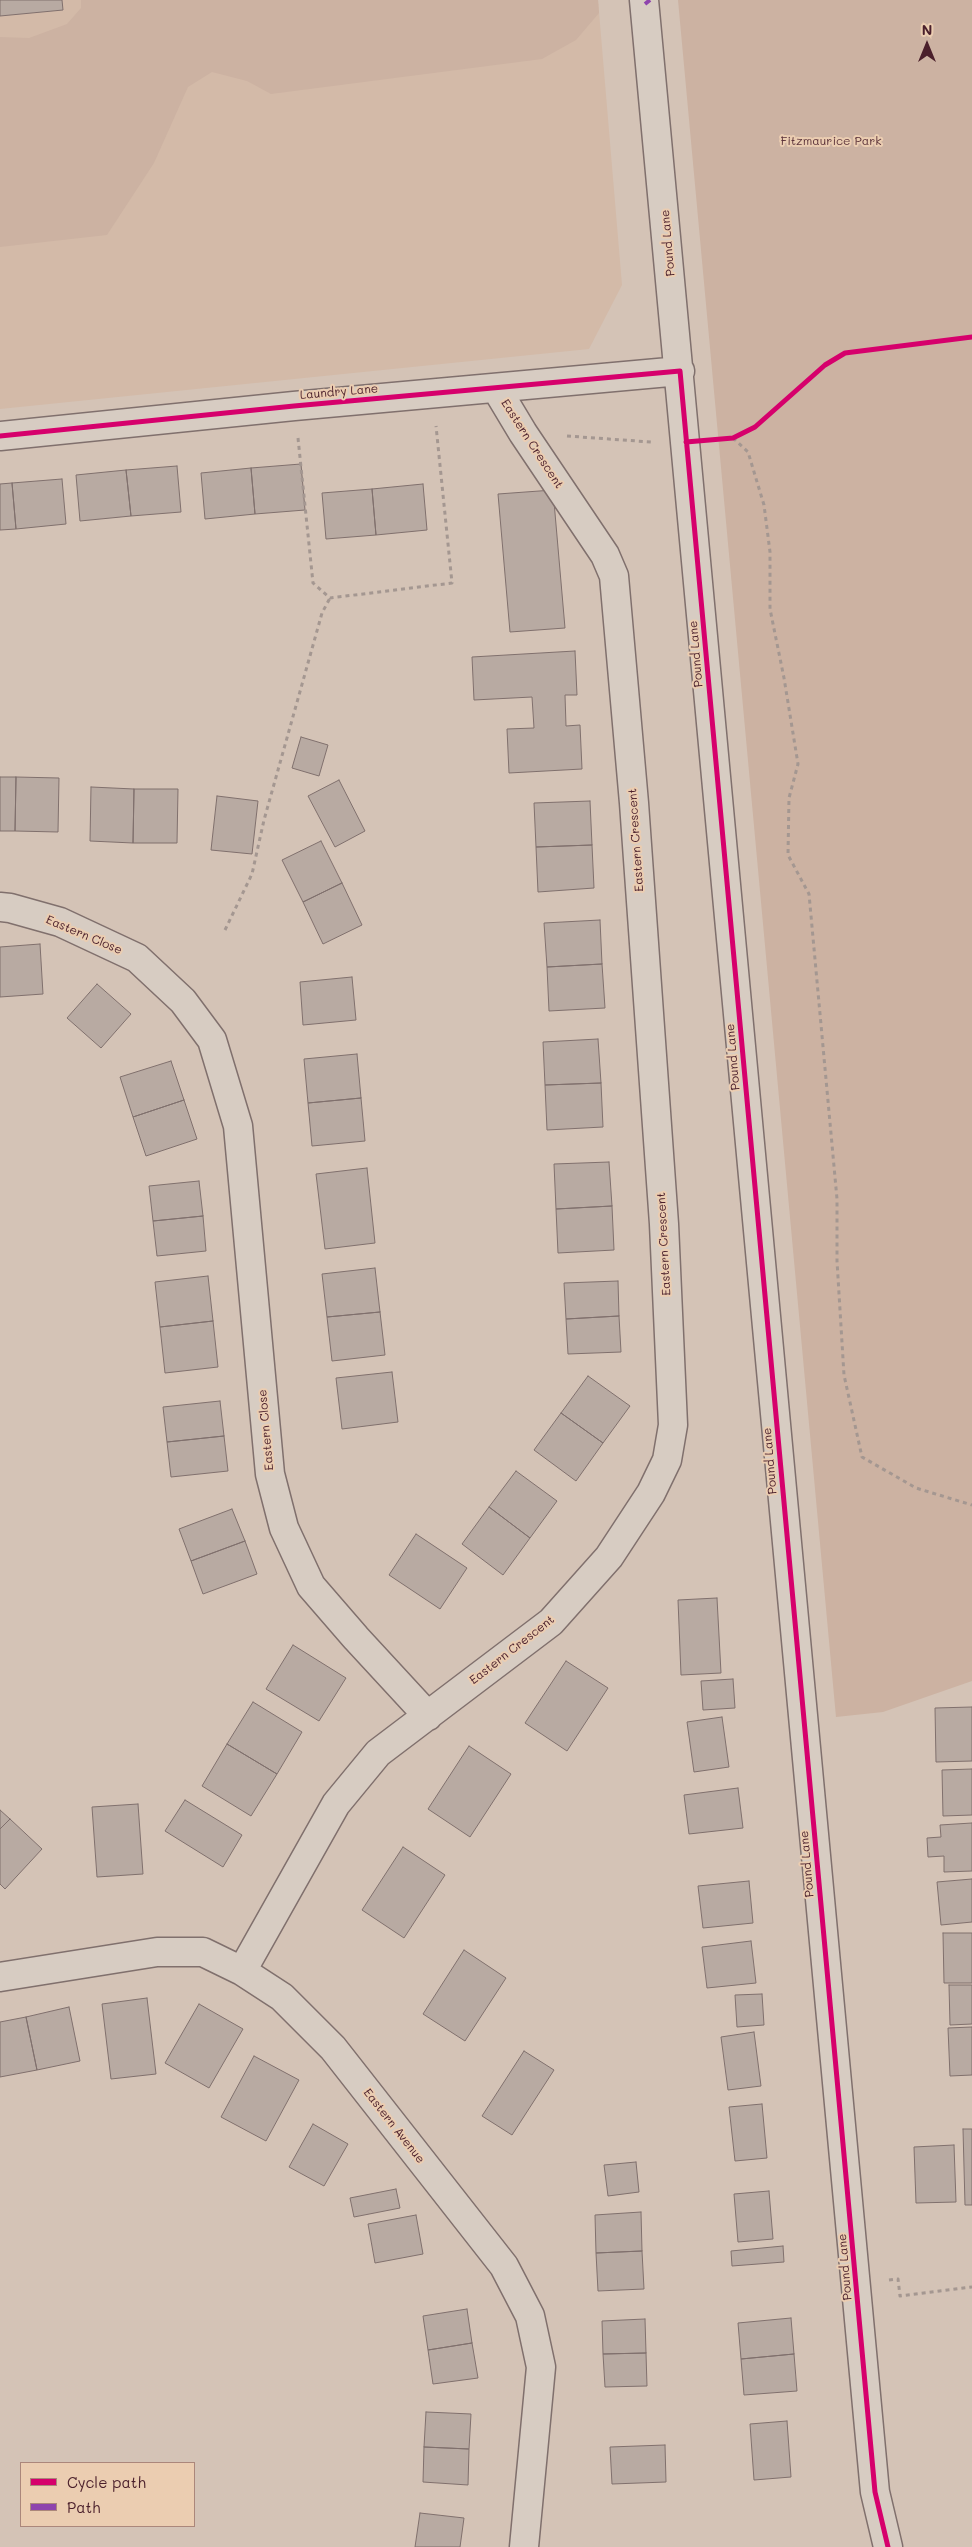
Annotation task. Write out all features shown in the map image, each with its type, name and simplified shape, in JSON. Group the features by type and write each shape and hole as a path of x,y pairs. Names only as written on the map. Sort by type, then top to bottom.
{"street":[{"name":"Pound Lane","path":"644,0 680,371 875,2492 886,2546"},
{"name":"Laundry Lane","path":"0,436 294,406 680,371"},
{"name":"Eastern Crescent","path":"242,1971 336,1804 378,1753 551,1622 609,1557 655,1484 667,1460 673,1425 664,1224 634,803 614,576 605,555 523,433 496,388"},
{"name":"Eastern Close","path":"0,907 60,922 137,958 183,1001 212,1040 230,1094 238,1126 270,1474 284,1528 311,1586 428,1716"},
{"name":"Eastern Avenue","path":"0,1977 157,1952 203,1952 242,1971 282,1997 333,2048 504,2266 530,2316 541,2367 524,2547"}],"path":[{"path":"294,406 314,584 330,598 452,583 432,394"},
{"path":"523,433 646,442 686,442"},
{"path":"733,438 748,452 764,505 770,552 770,609 784,678 798,764 789,798 788,855 809,894 837,1199 837,1262 844,1375 862,1456 916,1488 972,1505"},
{"path":"225,930 252,874 264,820 322,613 330,598"},
{"path":"856,2283 898,2279 900,2296 972,2288"}],"shaded area":[{"path":"0,0 598,0 622,285 589,349 0,409"}],"green space":[{"path":"81,0 598,0 599,13 576,40 542,59 271,94 247,81 212,72 188,87 154,163 107,235 0,247 0,37 29,38 67,24 81,8"},
{"name":"Fitzmaurice Park","path":"678,0 972,0 972,1681 883,1712 836,1717"}],"building":[{"path":"0,0 62,0 63,10 0,16"},
{"path":"301,464 305,510 255,514 251,468"},
{"path":"177,466 181,512 131,516 126,470"},
{"path":"251,468 255,514 205,519 201,473"},
{"path":"126,470 131,516 80,521 76,475"},
{"path":"62,479 66,524 16,529 12,483"},
{"path":"12,483 16,529 0,530 0,484"},
{"path":"423,484 427,530 376,535 372,489"},
{"path":"372,489 376,535 326,539 322,493"},
{"path":"553,490 565,628 510,632 498,494"},
{"path":"575,651 577,695 565,695 566,726 580,725 582,769 509,773 507,729 534,728 532,697 474,700 472,657"},
{"path":"301,737 328,745 319,776 292,768"},
{"path":"0,777 16,777 15,831 0,831"},
{"path":"16,777 59,778 58,832 15,831"},
{"path":"339,780 365,831 335,847 308,796"},
{"path":"91,787 134,789 133,843 90,841"},
{"path":"134,789 178,789 177,843 133,843"},
{"path":"217,796 258,801 252,854 211,850"},
{"path":"590,801 592,845 536,847 534,803"},
{"path":"321,841 342,883 303,902 282,860"},
{"path":"592,845 594,888 538,892 536,847"},
{"path":"342,883 362,925 323,944 303,902"},
{"path":"600,920 602,964 547,967 544,923"},
{"path":"40,944 43,994 0,997 0,947"},
{"path":"602,964 605,1008 549,1011 547,967"},
{"path":"352,977 356,1020 303,1025 300,982"},
{"path":"97,984 131,1014 101,1048 67,1018"},
{"path":"598,1039 601,1083 545,1085 543,1042"},
{"path":"357,1054 361,1098 308,1103 304,1059"},
{"path":"171,1061 184,1100 133,1117 120,1077"},
{"path":"601,1083 603,1127 547,1130 545,1085"},
{"path":"361,1098 365,1141 312,1146 308,1103"},
{"path":"184,1100 197,1139 146,1156 133,1117"},
{"path":"609,1162 612,1206 556,1209 554,1164"},
{"path":"367,1168 375,1243 325,1249 316,1174"},
{"path":"199,1181 203,1216 153,1221 149,1186"},
{"path":"612,1206 614,1250 558,1253 556,1209"},
{"path":"203,1216 206,1251 157,1256 153,1221"},
{"path":"375,1268 380,1312 327,1317 322,1274"},
{"path":"208,1276 213,1321 160,1327 155,1282"},
{"path":"618,1281 619,1316 566,1319 564,1283"},
{"path":"380,1312 385,1355 332,1361 327,1317"},
{"path":"619,1316 621,1352 568,1354 566,1319"},
{"path":"213,1321 218,1367 165,1373 160,1327"},
{"path":"392,1372 398,1422 342,1429 336,1378"},
{"path":"588,1376 630,1406 603,1443 561,1413"},
{"path":"220,1401 224,1436 167,1442 163,1407"},
{"path":"561,1413 603,1443 576,1481 534,1450"},
{"path":"224,1436 228,1471 171,1477 167,1442"},
{"path":"516,1471 557,1501 530,1538 489,1507"},
{"path":"489,1507 530,1538 503,1575 462,1544"},
{"path":"232,1509 245,1541 191,1561 179,1529"},
{"path":"416,1534 467,1568 440,1609 389,1575"},
{"path":"245,1541 257,1574 203,1594 191,1561"},
{"path":"717,1598 721,1673 681,1675 678,1600"},
{"path":"293,1645 346,1678 319,1721 266,1689"},
{"path":"566,1661 608,1688 567,1751 525,1723"},
{"path":"733,1679 735,1708 703,1710 701,1681"},
{"path":"253,1702 302,1732 277,1774 227,1744"},
{"path":"972,1707 972,1761 936,1762 935,1708"},
{"path":"722,1717 729,1767 694,1772 687,1722"},
{"path":"227,1744 277,1774 251,1816 202,1786"},
{"path":"469,1746 511,1774 470,1837 428,1809"},
{"path":"972,1769 972,1815 943,1816 942,1770"},
{"path":"738,1788 743,1828 689,1834 684,1795"},
{"path":"185,1800 242,1835 223,1867 165,1831"},
{"path":"138,1804 143,1874 97,1877 92,1807"},
{"path":"0,1810 10,1819 0,1829"},
{"path":"10,1819 42,1849 5,1889 0,1884 0,1829"},
{"path":"972,1823 972,1871 944,1872 944,1856 928,1857 927,1838 941,1837 940,1825"},
{"path":"403,1847 445,1875 404,1938 362,1910"},
{"path":"972,1879 972,1922 941,1925 937,1882"},
{"path":"749,1881 753,1923 703,1928 698,1886"},
{"path":"943,1933 972,1933 972,1983 944,1983"},
{"path":"751,1941 756,1983 707,1988 702,1947"},
{"path":"464,1950 506,1978 465,2041 423,2014"},
{"path":"949,1985 972,1985 972,2024 950,2025"},
{"path":"762,1994 764,2025 737,2027 735,1995"},
{"path":"147,1998 156,2074 111,2079 102,2004"},
{"path":"199,2004 243,2029 209,2088 165,2063"},
{"path":"69,2007 80,2061 37,2070 26,2017"},
{"path":"26,2017 37,2070 0,2077 0,2022"},
{"path":"972,2027 972,2075 950,2076 948,2028"},
{"path":"754,2032 761,2086 728,2090 721,2037"},
{"path":"524,2051 554,2070 512,2135 482,2116"},
{"path":"254,2056 299,2080 266,2141 221,2117"},
{"path":"762,2104 767,2158 735,2161 729,2107"},
{"path":"313,2124 348,2144 324,2186 289,2167"},
{"path":"963,2129 972,2129 972,2205 965,2205"},
{"path":"954,2145 956,2202 916,2203 914,2147"},
{"path":"636,2162 639,2192 608,2196 604,2165"},
{"path":"396,2189 400,2208 354,2217 350,2198"},
{"path":"769,2191 773,2239 738,2242 734,2194"},
{"path":"641,2212 642,2251 596,2253 595,2215"},
{"path":"416,2215 423,2254 375,2263 368,2224"},
{"path":"783,2246 784,2262 732,2266 731,2251"},
{"path":"642,2251 644,2289 598,2291 596,2253"},
{"path":"467,2309 472,2343 428,2350 423,2316"},
{"path":"791,2318 794,2354 741,2359 738,2323"},
{"path":"645,2319 646,2353 603,2354 602,2321"},
{"path":"472,2343 478,2378 433,2384 428,2350"},
{"path":"646,2353 647,2386 605,2387 603,2354"},
{"path":"794,2354 797,2391 744,2395 741,2359"},
{"path":"426,2412 471,2414 469,2449 424,2447"},
{"path":"787,2421 791,2477 754,2480 750,2424"},
{"path":"665,2445 666,2482 612,2484 610,2447"},
{"path":"424,2447 469,2449 468,2485 423,2482"},
{"path":"420,2513 464,2518 460,2547 415,2547"}],"marked path":[{"path":"645,4 650,0"}],"cycle path":[{"path":"686,442 733,438 755,427 825,365 845,353 972,337"},
{"path":"0,436 294,406 680,371 875,2492 888,2547"}]}
